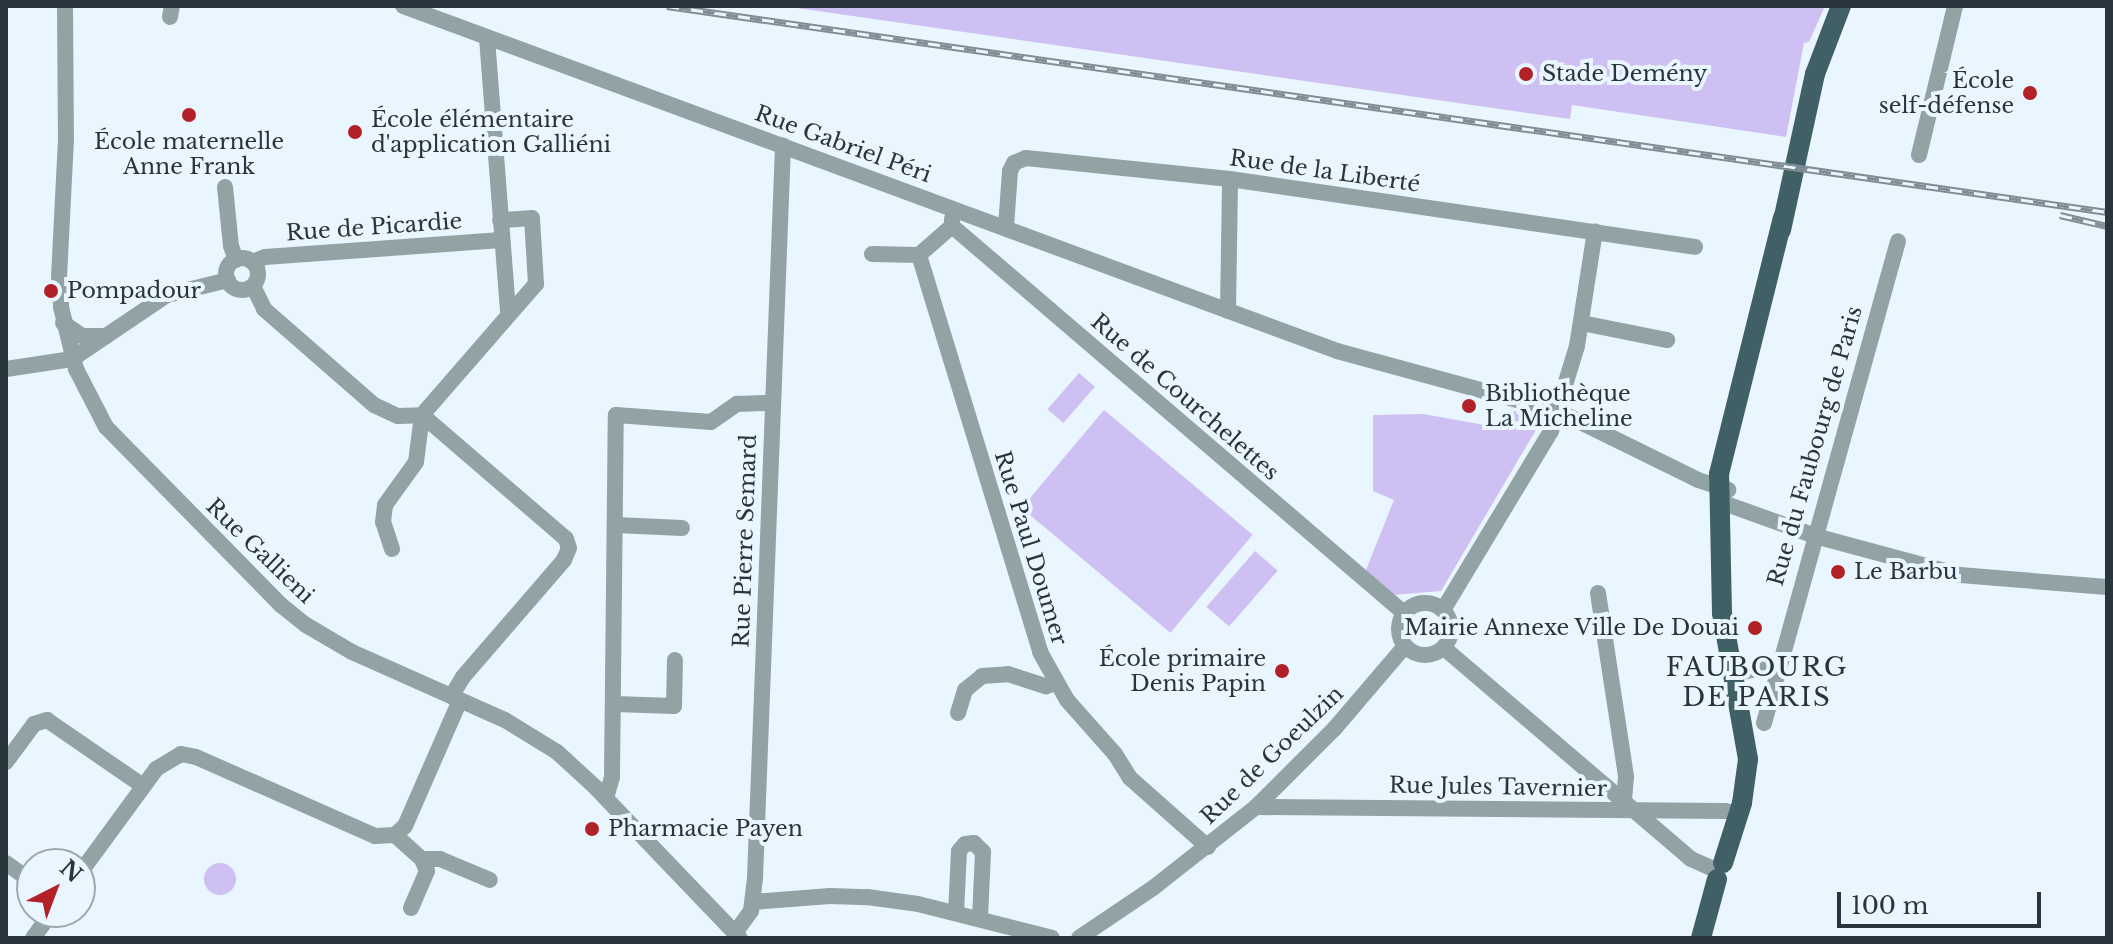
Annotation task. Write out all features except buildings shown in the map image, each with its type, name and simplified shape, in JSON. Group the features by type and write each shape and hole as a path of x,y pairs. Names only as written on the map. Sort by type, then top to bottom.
{"main road":[{"path":"1701,938 1716,870 1739,814 1748,750 1721,600 1723,496 1799,142 1822,51 1841,6"}],"street":[{"name":"Rue Gallieni","path":"65,6 66,139 59,276 63,323 72,359 94,409 122,446 289,612 337,644 545,743 606,798 738,935"},
{"name":"Rue Gabriel Péri","path":"403,6 1006,227 1266,326 1352,356 1558,411 1723,496 1815,536 1960,575 2107,587"},
{"path":"1919,155 1955,6"},
{"path":"487,38 508,314"},
{"name":"Rue Pierre Semard","path":"738,935 753,902 783,146"},
{"name":"Rue de la Liberté","path":"1006,227 1010,171 1022,159 1230,179 1695,247"},
{"path":"1228,311 1230,179"},
{"path":"225,187 231,246 258,275 253,286 240,290 228,280"},
{"path":"872,254 919,255 952,226 952,207"},
{"path":"392,549 383,522 385,505 416,462 422,415 536,284 532,218 500,220"},
{"name":"Rue de Courchelettes","path":"952,226 1404,613"},
{"path":"1443,610 1547,439 1558,411 1582,323 1595,231"},
{"name":"Rue de Picardie","path":"244,261 501,240"},
{"name":"Rue du Faubourg de Paris","path":"1764,723 1898,241"},
{"name":"Rue Paul Doumer","path":"919,255 1035,640 1056,683 1074,709 1115,754 1135,784 1208,847"},
{"path":"228,280 228,268 244,261"},
{"path":"6,369 72,359 167,295 228,280"},
{"path":"96,851 143,786 172,757 196,757 375,836 395,835 405,826 463,677 564,560 569,548 566,539 422,415 398,416 374,405 264,309 253,286"},
{"path":"63,323 82,336 106,336"},
{"path":"1582,323 1667,340"},
{"path":"606,798 612,777 614,704 616,415 711,422 737,404 773,403"},
{"path":"616,525 682,528"},
{"path":"1598,593 1630,806"},
{"path":"1422,603 1443,610 1451,629 1444,648 1424,656 1405,646 1398,630 1404,613 1422,603"},
{"name":"Rue de Goeulzin","path":"1079,938 1208,847 1256,807 1335,728 1405,646"},
{"path":"1444,648 1694,861 1716,870"},
{"path":"614,704 674,706 675,660"},
{"path":"1733,674 1780,664"},
{"path":"958,713 965,690 982,676 1002,674 1046,686 1056,683"},
{"path":"6,762 34,724 47,720 143,786"},
{"name":"Rue Jules Tavernier","path":"1256,807 1630,806 1739,814"},
{"path":"395,835 422,859 427,871 411,908"},
{"path":"956,913 959,851 965,844 974,843 983,852 980,919"},
{"path":"422,859 440,859 490,880"},
{"path":"753,902 853,896 956,913 1052,938"}],"shaded area":[{"name":"Stade Demény","path":"783,6 1825,6 1809,42 1804,43 1786,137 1572,105 1570,119"},
{"path":"1079,373 1095,387 1063,423 1048,409"},
{"path":"1104,410 1253,535 1170,633 1022,508"},
{"path":"1514,411 1543,418 1441,591 1392,595 1366,570 1394,500 1373,491 1373,415 1423,414 1507,429"},
{"path":"1255,551 1278,571 1229,627 1206,607"},
{"path":"220,863 232,867 236,879 232,891 220,895 208,891 204,879 208,867"}],"railway":[{"path":"667,6 2107,212"},
{"path":"2060,215 2107,226"}],"place":[{"name":"Stade Demény","path":"1526,74"},
{"name":"École self-défense","path":"2030,93"},
{"name":"École maternelle Anne Frank","path":"189,115"},
{"name":"École élémentaire d'application Galliéni","path":"355,132"},
{"name":"Pompadour","path":"51,291"},
{"name":"Bibliothèque La Micheline","path":"1469,406"},
{"name":"Le Barbu","path":"1838,572"},
{"name":"Mairie Annexe Ville De Douai","path":"1755,628"},
{"name":"École primaire Denis Papin","path":"1282,671"},
{"name":"Pharmacie Payen","path":"592,829"}],"district":[{"name":"FAUBOURG DE PARIS","path":"1757,683"}]}
